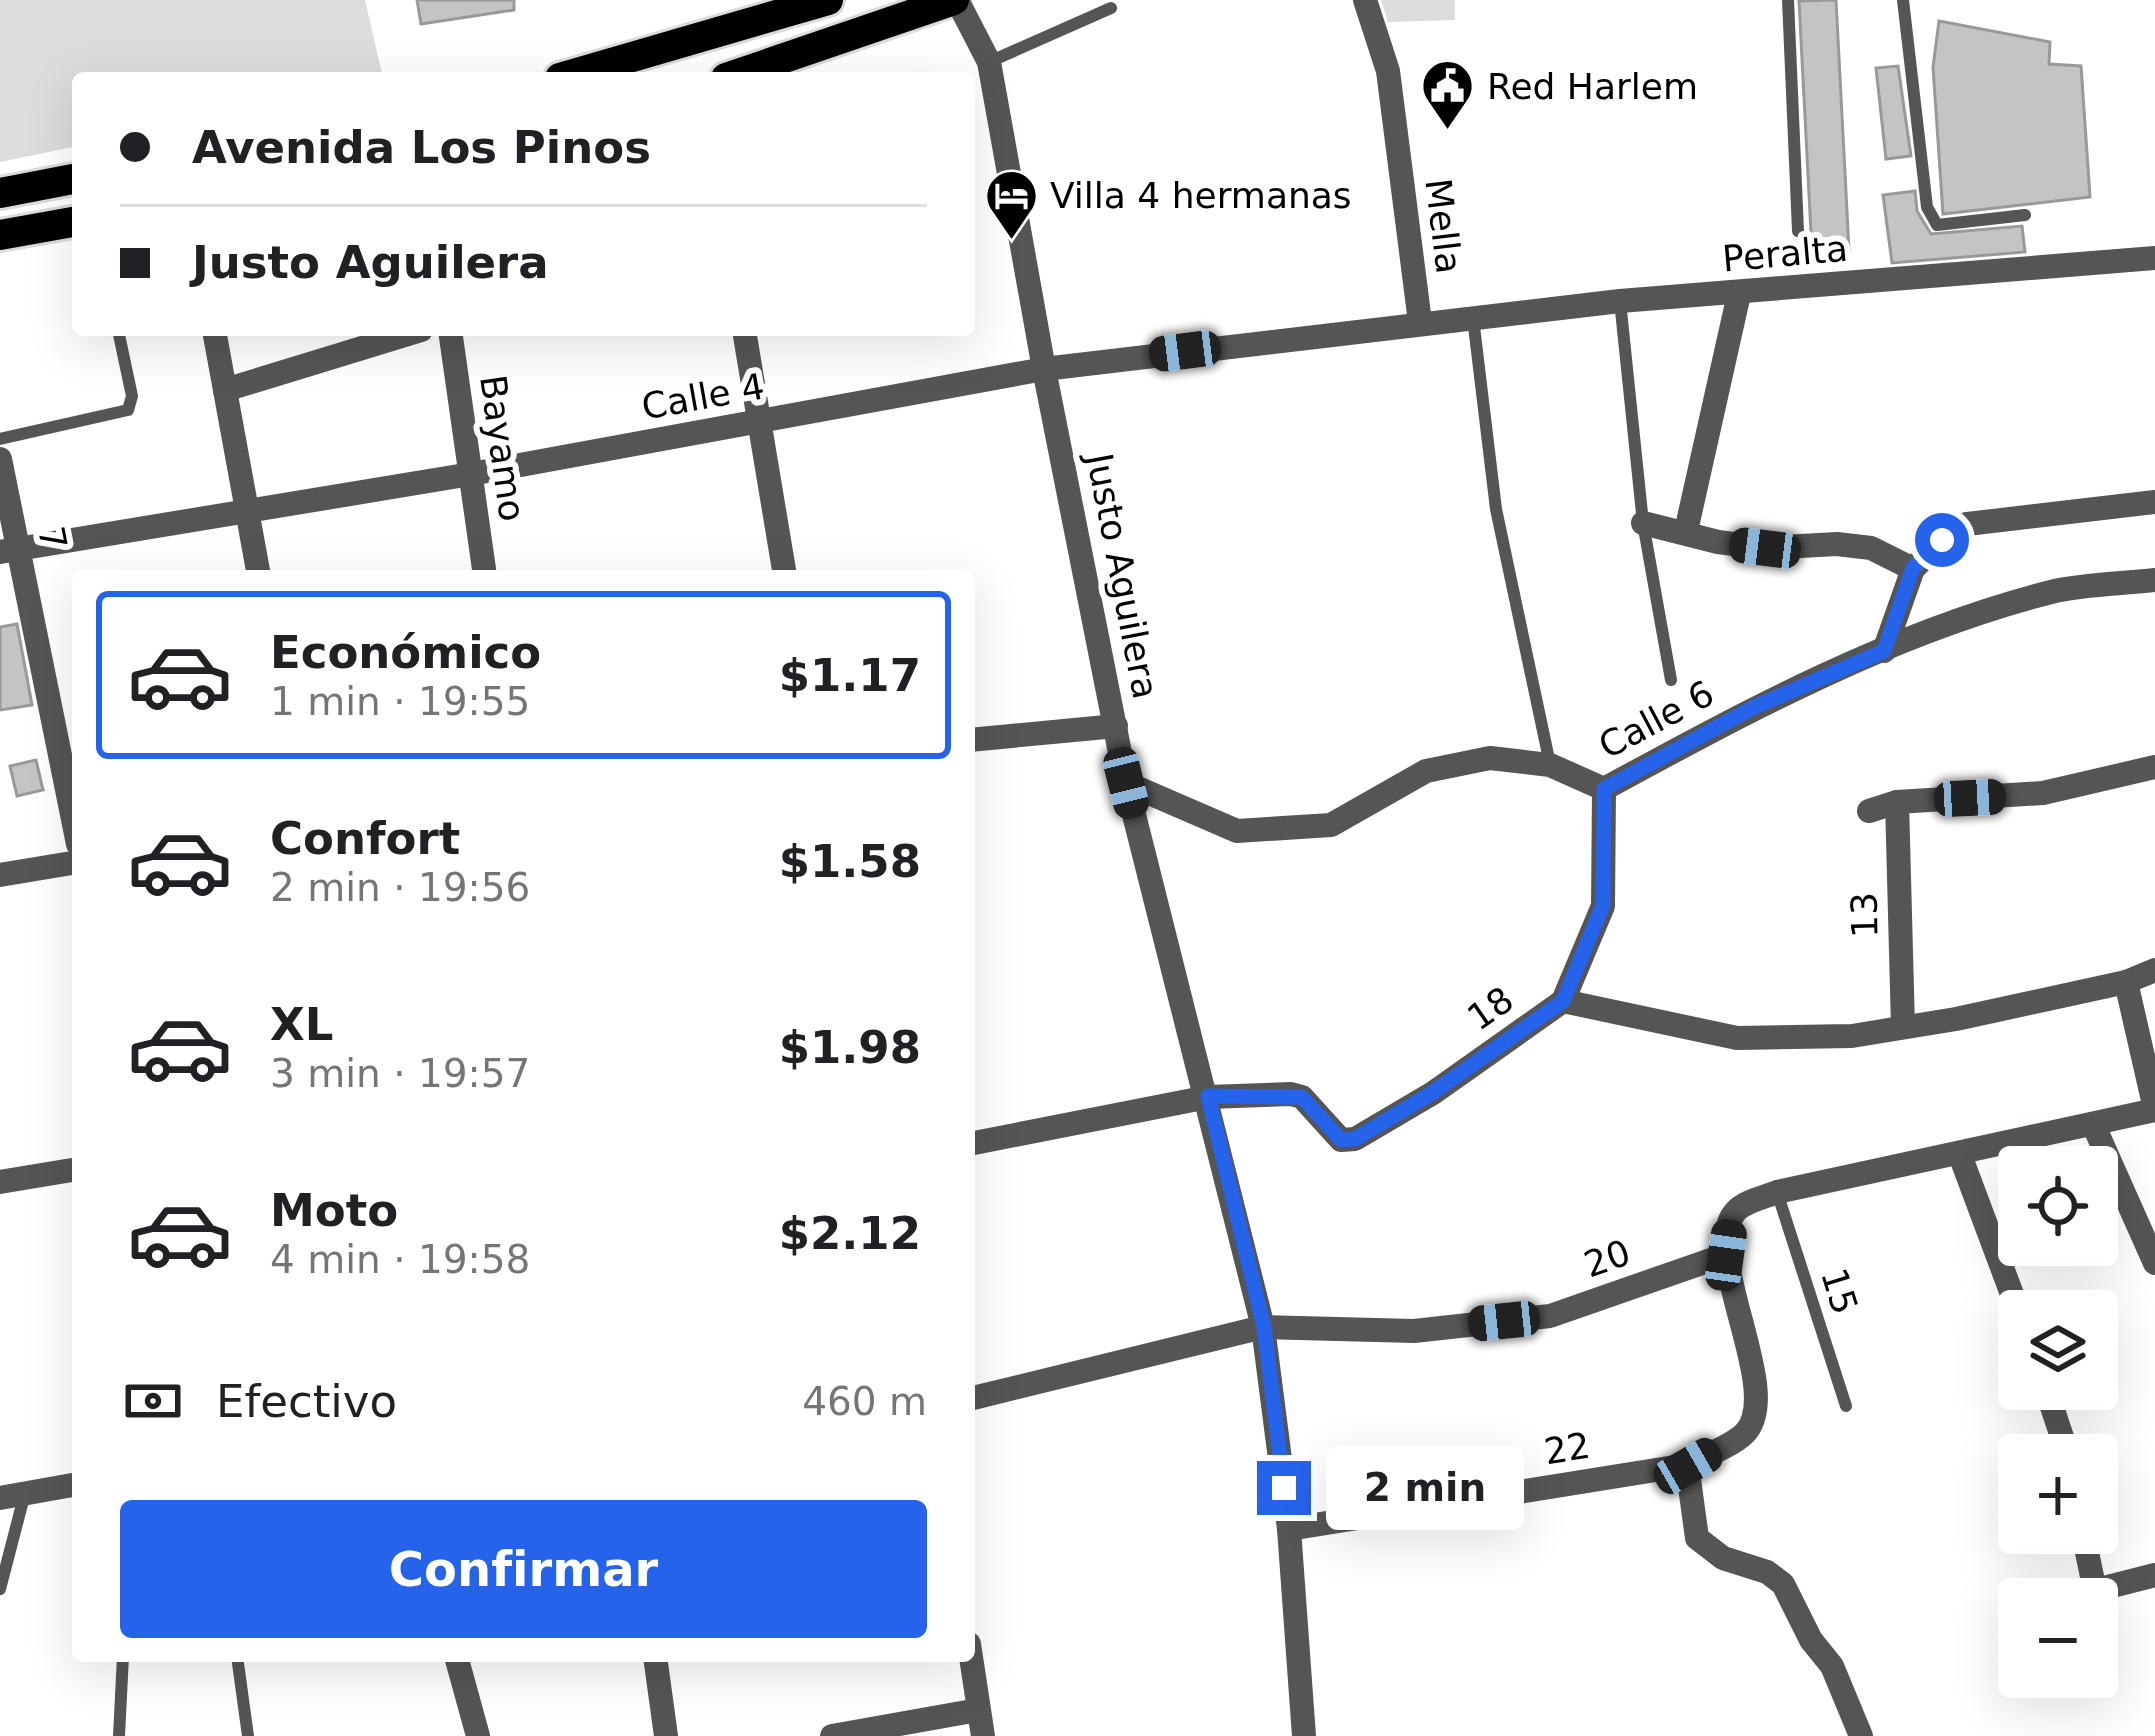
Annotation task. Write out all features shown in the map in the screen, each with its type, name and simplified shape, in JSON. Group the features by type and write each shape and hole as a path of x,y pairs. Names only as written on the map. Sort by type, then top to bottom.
{"main road":[{"path":"581,72 828,0"},
{"path":"745,72 955,0"},
{"path":"0,193 72,179"},
{"path":"0,236 72,222"}],"street":[{"name":"Justo Aguilera","path":"955,0 989,62 1126,783 1264,1327 1289,1528 1304,1736"},
{"name":"Mella","path":"1365,0 1388,71 1420,322"},
{"path":"975,73 989,62"},
{"name":"Peralta","path":"1420,322 2155,258"},
{"path":"1686,531 1739,294"},
{"name":"Calle 4","path":"9,550 471,474 1044,369 1420,322"},
{"path":"215,336 258,570"},
{"path":"225,390 402,336"},
{"name":"Bayamo","path":"451,336 484,570"},
{"path":"745,336 784,570"},
{"name":"7","path":"0,459 9,550 72,818"},
{"path":"1884,651 1913,568 1967,524 2155,502"},
{"path":"1643,524 1765,548 1837,544 1871,548 1913,568"},
{"name":"Calle 6","path":"1126,783 1238,831 1331,825 1426,771 1490,758 1550,765 1604,789 1752,708 1931,631 2058,591 2155,580"},
{"path":"975,739 1116,726"},
{"path":"1869,811 1897,802 2043,794 2155,767"},
{"path":"1563,1001 1603,905 1604,789"},
{"name":"13","path":"1897,802 1903,1027"},
{"path":"0,875 72,863"},
{"name":"18","path":"975,1143 1208,1096 1302,1097 1341,1140 1355,1139 1432,1093 1563,1001 1737,1038 1852,1036 2126,982 2155,970"},
{"path":"1726,1255 1731,1217 1738,1208 1778,1192 2155,1110 2126,982"},
{"path":"2094,1126 2155,1263"},
{"path":"1960,1155 2010,1290"},
{"path":"0,1182 72,1170"},
{"name":"20","path":"975,1398 1264,1327 1414,1331 1550,1316 1726,1255"},
{"name":"22","path":"1289,1528 1688,1466 1746,1433 1759,1403 1726,1255"},
{"path":"1688,1466 1697,1538 1723,1558 1767,1572 1783,1584 1811,1640 1832,1666 1861,1736"},
{"path":"13,1496 72,1485"},
{"path":"2118,1585 2155,1575"},
{"path":"458,1662 478,1736"},
{"path":"656,1662 666,1736"},
{"path":"971,1662 983,1736"},
{"path":"832,1736 978,1710"}],"lane":[{"path":"1788,0 1798,231"},
{"path":"1903,0 1927,207 1937,225 2025,214"},
{"path":"989,62 1111,8"},
{"path":"1620,301 1643,524 1671,680"},
{"path":"1473,316 1496,509 1550,765"},
{"path":"0,439 128,410 133,401 119,336"},
{"name":"15","path":"1778,1192 1846,1406"},
{"path":"0,1589 13,1496"},
{"path":"119,1736 123,1662"},
{"path":"238,1662 248,1736"}],"shaded area":[{"path":"0,0 365,0 382,72 72,72 72,147 0,162"},
{"path":"1381,0 1455,0 1455,20 1388,22"}],"building":[{"path":"417,0 514,0 514,10 421,24"},
{"path":"1836,0 1849,250 1812,252 1799,1"},
{"path":"1939,21 2050,42 2049,64 2081,66 2090,197 1943,214 1933,67"},
{"path":"1898,66 1911,156 1886,159 1876,68"},
{"path":"1915,191 1917,211 1931,234 2022,226 2025,252 1892,263 1883,195"},
{"path":"17,624 32,705 0,710 0,627"},
{"path":"36,760 43,790 17,796 10,766"}],"place":[{"name":"Red Harlem","path":"1448,132"},
{"name":"Villa 4 hermanas","path":"1011,241"}],"route":[{"path":"1284,1488 1264,1327 1208,1096 1302,1097 1341,1140 1355,1139 1432,1093 1563,1001 1603,905 1604,789 1752,708 1884,651 1913,568 1942,540"}]}
